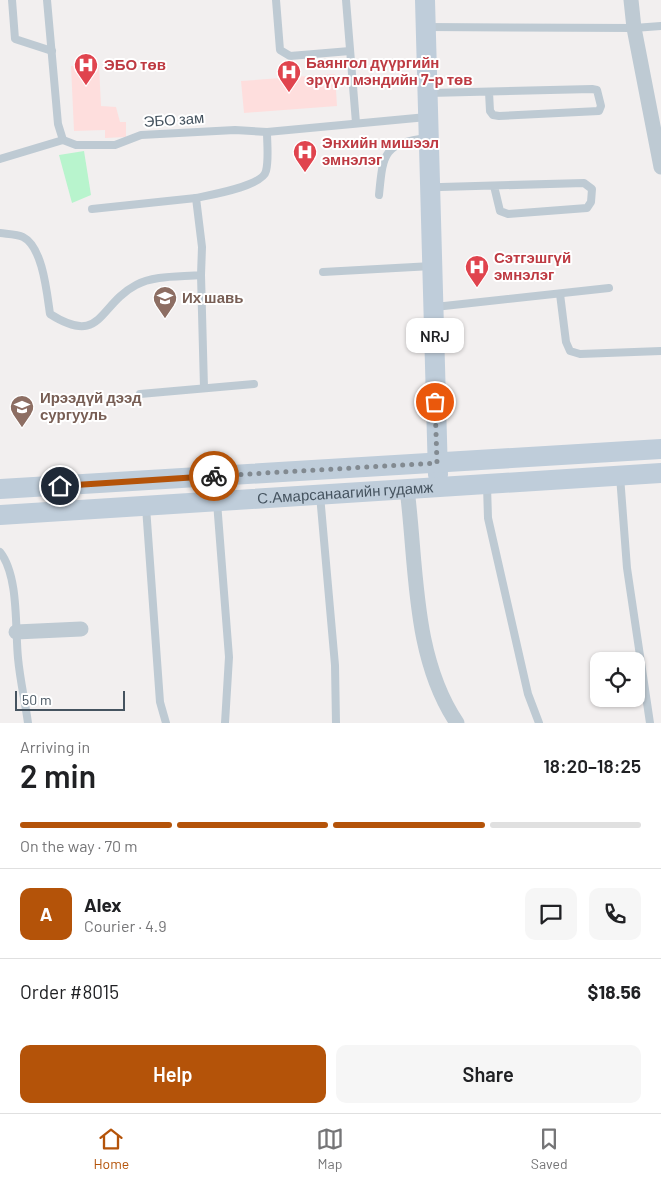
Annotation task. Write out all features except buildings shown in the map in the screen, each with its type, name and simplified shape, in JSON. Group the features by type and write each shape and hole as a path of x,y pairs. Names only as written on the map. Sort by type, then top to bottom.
{"main road":[{"path":"425,0 438,487"},
{"name":"С.Амарсанаагийн гудамж","path":"0,489 661,448"},
{"name":"С.Амарсанаагийн гудамж","path":"0,515 661,473"}],"street":[{"path":"631,0 634,28 656,111 661,167"},
{"path":"406,489 417,593 430,666 438,690 457,723"},
{"path":"16,632 82,629"}],"lane":[{"path":"12,0 15,39 52,51"},
{"path":"0,159 63,140 58,124 47,0"},
{"path":"276,0 280,50 282,54 290,56 350,51"},
{"path":"346,0 356,124"},
{"path":"426,27 634,28 661,26"},
{"path":"428,92 592,89 598,90 601,106 599,111 498,116 490,112 489,92"},
{"name":"ЭБО зам","path":"63,140 76,145 115,145 141,136 235,130 266,132 428,117"},
{"path":"92,209 196,198 235,189 258,181 267,170 266,132"},
{"path":"379,195 382,162 389,150 400,143 430,138"},
{"path":"430,188 584,182 592,189 591,202 587,208 508,214 500,212 494,186"},
{"path":"196,198 202,247 204,388"},
{"path":"0,233 24,237 33,246 44,280 50,314 68,325 88,326 103,317 114,300 137,284 162,278 201,274"},
{"path":"323,272 432,266"},
{"path":"433,308 609,288"},
{"path":"560,294 566,342 570,351 580,354 661,351"},
{"path":"140,394 254,384"},
{"path":"620,476 629,586 650,723"},
{"path":"486,484 488,518 528,694 539,723"},
{"path":"320,495 335,665 336,723"},
{"path":"217,502 229,657 225,723"},
{"path":"146,506 160,702 166,723"},
{"path":"0,552 8,562 12,579 16,632 28,723"}],"shaded area":[{"name":"ЭБО төв","path":"99,65 101,106 116,107 120,122 126,122 126,137 105,138 105,130 74,131 71,66"},
{"name":"Баянгол дүүргийн эрүүл мэндийн 7-р төв","path":"335,74 337,106 244,113 241,81"}],"green space":[{"path":"84,151 91,195 72,203 59,155"}],"way so far":[{"path":"214,476 437,463 435,402"}],"place":[{"name":"ЭБО төв","path":"86,86"},
{"name":"Баянгол дүүргийн эрүүл мэндийн 7-р төв","path":"289,93"},
{"name":"Энхийн мишээл эмнэлэг","path":"305,173"},
{"name":"Сэтгэшгүй эмнэлэг","path":"477,288"},
{"name":"Их шавь","path":"165,319"},
{"name":"NRJ","path":"435,402"},
{"name":"Ирээдүй дээд сургууль","path":"22,428"}],"route":[{"path":"60,486 214,476"}]}
